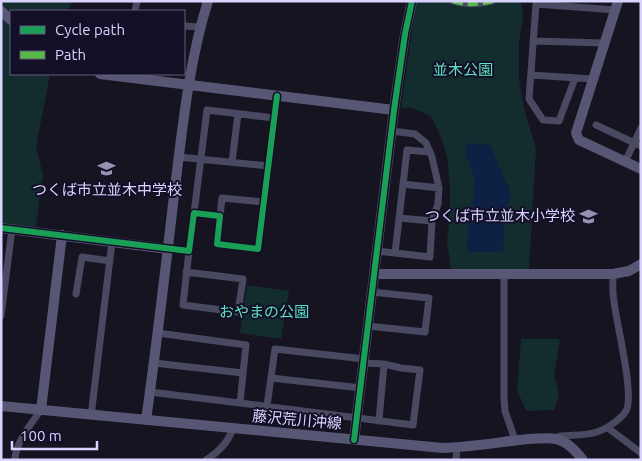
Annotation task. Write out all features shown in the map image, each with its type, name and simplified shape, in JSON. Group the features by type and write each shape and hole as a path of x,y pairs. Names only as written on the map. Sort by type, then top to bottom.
{"street":[{"path":"146,420 188,84 200,27 208,1"},
{"path":"354,440 394,110 405,34 412,1"},
{"path":"453,1 461,4 474,4 492,1"},
{"path":"575,78 560,121 543,120 530,99 536,4 617,5 576,130 577,137 579,140 641,169"},
{"path":"185,26 200,27"},
{"path":"533,41 604,43"},
{"path":"109,75 394,110"},
{"path":"531,75 593,79"},
{"path":"263,202 222,198 217,244 258,249 277,96"},
{"path":"186,272 243,279 238,312 183,305 186,272 207,110 274,118"},
{"path":"232,162 238,114"},
{"path":"596,125 637,144"},
{"path":"626,162 637,144 641,128"},
{"path":"377,251 430,257 432,221 438,204 439,188 426,143 415,134 392,132"},
{"path":"395,253 407,150 430,152"},
{"path":"179,158 268,166"},
{"path":"403,184 439,188"},
{"path":"194,212 220,216"},
{"path":"399,218 432,221"},
{"path":"1,316 7,229 189,251"},
{"path":"15,460 19,443 41,410 62,236"},
{"path":"92,416 112,242"},
{"path":"76,294 82,257 110,261"},
{"path":"374,274 613,274 629,271 641,264"},
{"path":"504,274 504,398 505,410 515,440"},
{"path":"556,439 560,436 600,432 608,428 628,408 623,349 613,300 613,274"},
{"path":"368,326 425,332 429,298 372,292"},
{"path":"158,333 246,345 240,403"},
{"path":"150,392 413,425 420,370 275,349 267,406"},
{"path":"154,363 243,374"},
{"path":"379,421 384,364"},
{"path":"271,378 360,388"},
{"name":"藤沢荒川沖線","path":"1,406 443,448 457,448 515,440 556,439"},
{"path":"608,428 641,453"},
{"path":"206,460 227,442 233,429"},
{"path":"556,439 566,444 583,460"},
{"path":"456,460 457,448"}],"green space":[{"path":"1,1 73,1 68,10 10,10 10,75 50,75 36,147 43,175 36,227 1,223"},
{"name":"並木公園","path":"416,1 521,1 523,17 519,43 519,79 524,109 536,149 529,269 451,270 447,241 450,215 450,187 447,156 443,143 430,116 412,108 401,108"},
{"name":"おやまの公園","path":"247,285 289,291 281,339 240,333"},
{"path":"521,339 560,339 554,375 559,396 554,410 526,411 517,390"}],"water":[{"path":"467,143 490,145 511,193 504,223 503,252 467,252 468,218 474,196 475,178 465,153"}],"marked path":[{"path":"453,1 472,4 492,1"}],"cycle path":[{"path":"354,440 394,110 405,34 412,1"},
{"path":"1,228 189,251 194,213 220,216 217,244 258,249 277,96"}],"place":[{"name":"つくば市立並木中学校","path":"107,169"},
{"name":"つくば市立並木小学校","path":"589,216"}]}
